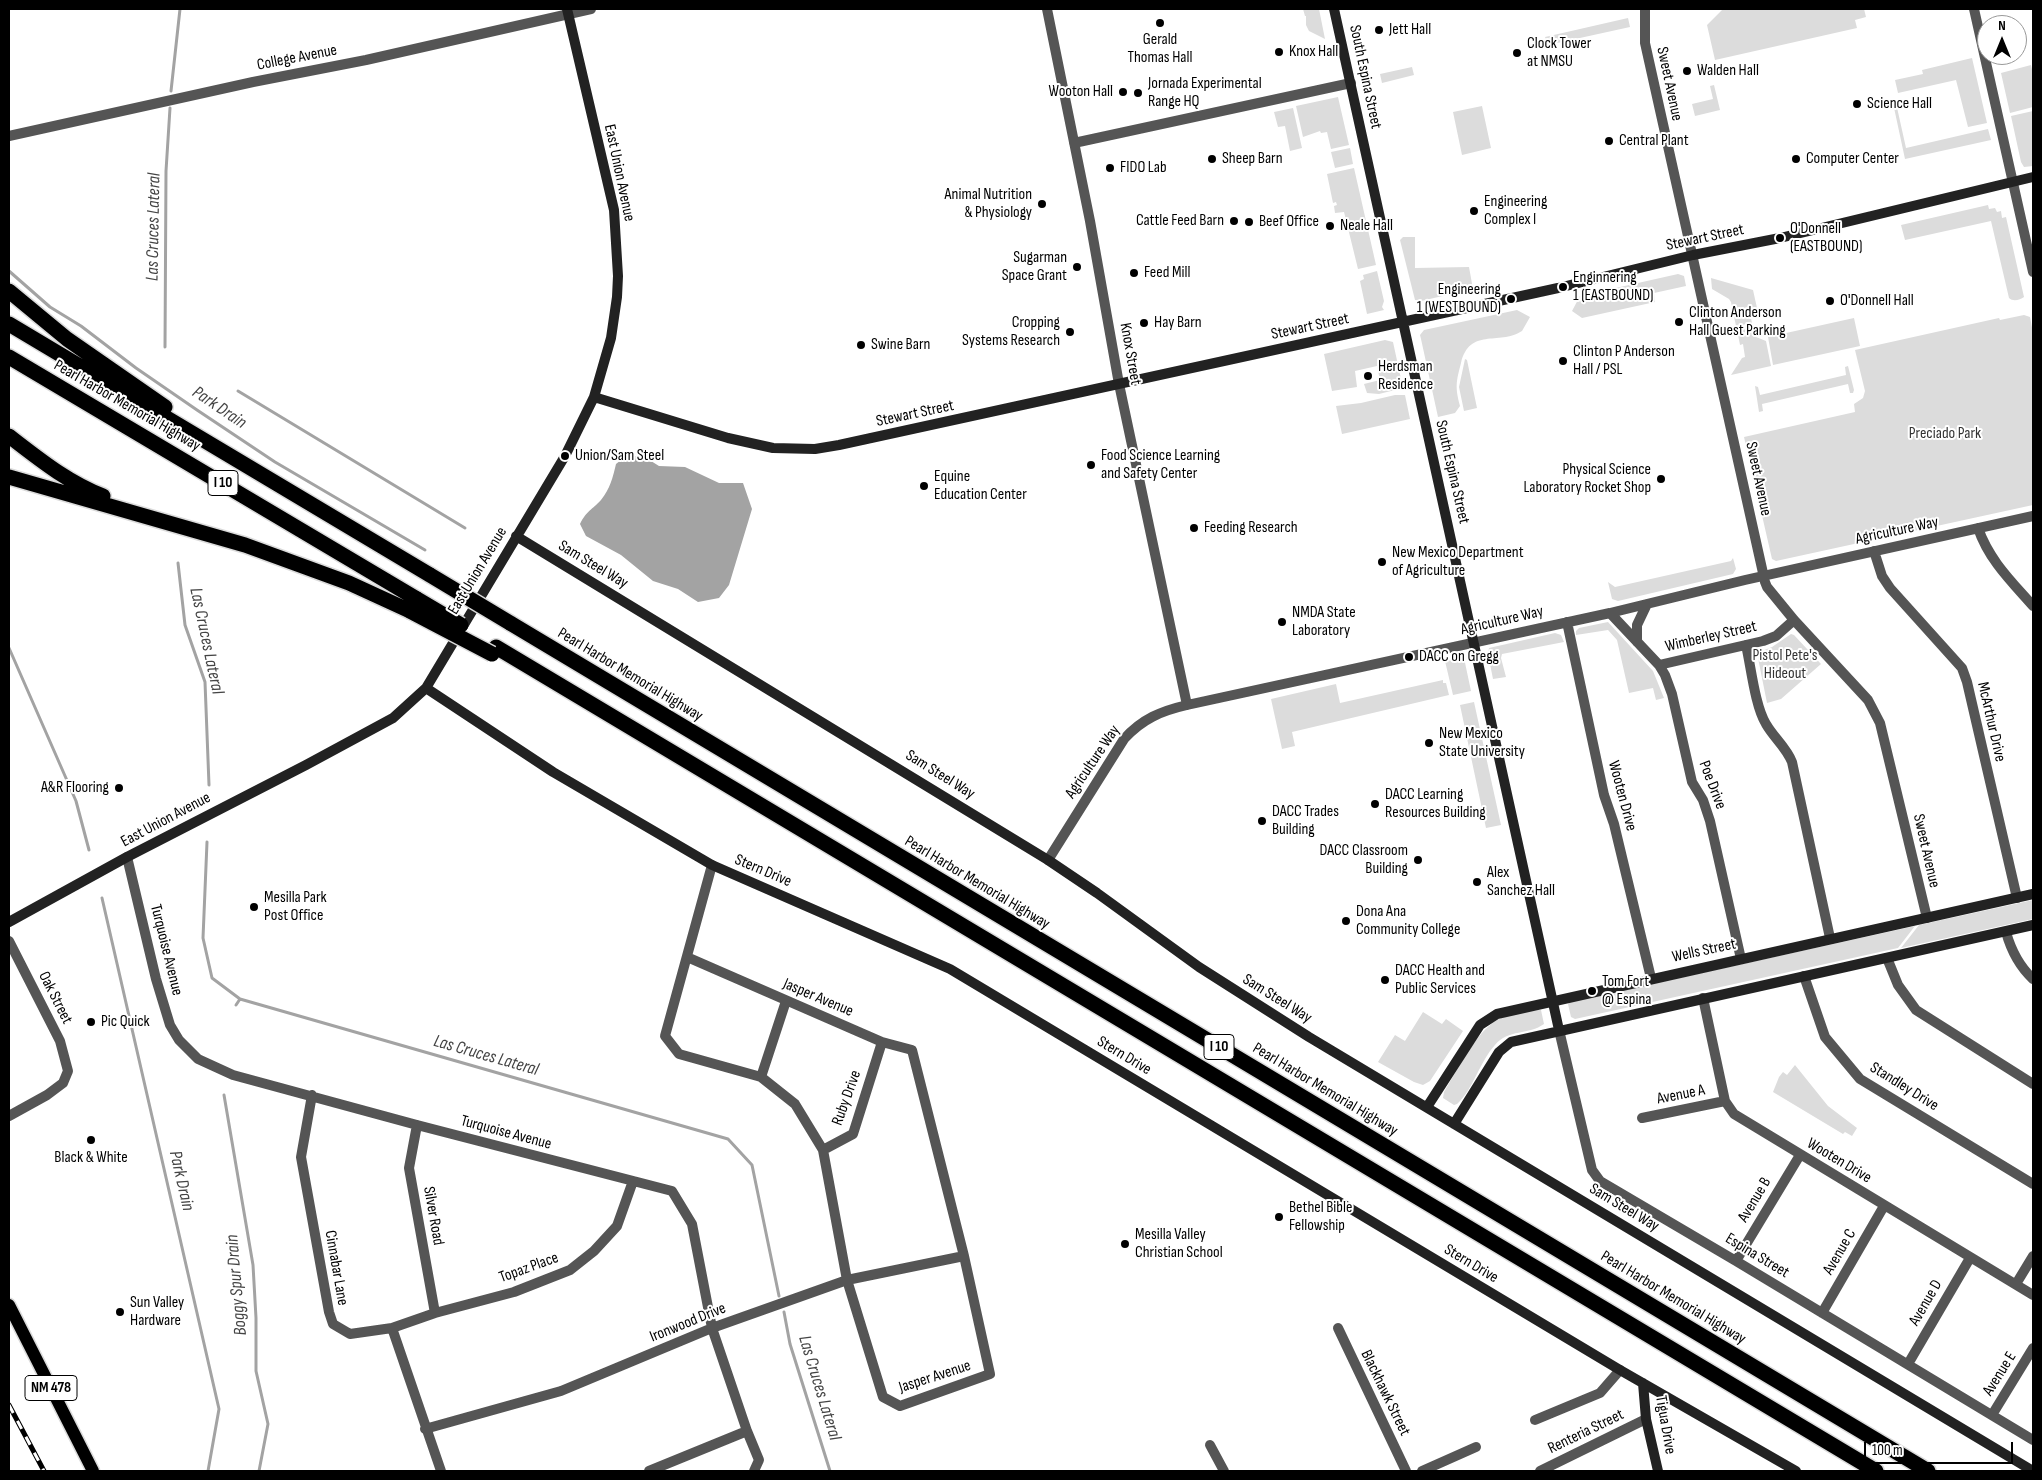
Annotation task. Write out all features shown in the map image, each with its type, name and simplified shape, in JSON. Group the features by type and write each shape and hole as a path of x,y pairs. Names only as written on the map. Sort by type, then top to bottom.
{"highway":[{"path":"9,291 68,340 284,489"},
{"name":"Pearl Harbor Memorial Highway","path":"9,324 1928,1471"},
{"name":"Pearl Harbor Memorial Highway","path":"9,356 414,605 712,776 1876,1471"},
{"path":"9,436 46,466 92,491 203,532"},
{"path":"9,477 203,532 286,559 414,605"}],"main road":[{"name":"NM 478","path":"9,1305 93,1471"}],"street":[{"name":"College Avenue","path":"9,136 253,82 366,60 567,11 591,9"},
{"name":"Knox Street","path":"1048,9 1057,48 1119,384 1187,704"},
{"name":"South Espina Street","path":"1334,9 1559,1030"},
{"name":"Sweet Avenue","path":"1645,9 1645,43 1767,587 1794,620 1868,700 1880,723 1927,918"},
{"path":"1974,9 2033,272"},
{"name":"East Union Avenue","path":"9,922 127,857 393,718 426,688 565,456 594,397 615,317 618,290 618,255 614,210 567,11"},
{"path":"1074,143 1351,83"},
{"name":"Stewart Street","path":"594,397 728,438 773,448 794,450 839,445 1558,288 1693,255 1780,238 2033,178"},
{"name":"Agriculture Way","path":"1048,860 1116,752 1131,731 1150,716 1187,704 1610,613 1764,576 2033,516"},
{"path":"1978,528 1982,540 1996,566 2033,606"},
{"name":"Sam Steel Way","path":"516,536 1048,860 1199,967 1309,1037 2033,1471"},
{"name":"McArthur Drive","path":"1874,551 1882,576 1890,588 1962,668 1967,682 2016,898"},
{"path":"1637,642 1637,625 1647,604"},
{"name":"Poe Drive","path":"1610,613 1659,665 1672,694 1692,782 1707,810 1741,959"},
{"name":"Wimberley Street","path":"1659,665 1746,645 1776,636 1794,620"},
{"name":"Wooten Drive","path":"1567,622 1604,795 1614,824 1651,978"},
{"path":"1746,645 1763,717 1766,724 1787,750 1792,762 1830,938"},
{"name":"Stern Drive","path":"426,688 553,772 712,865 950,968 1620,1370 1796,1471"},
{"name":"Turquoise Avenue","path":"127,857 156,979 170,1025 180,1040 198,1059 233,1075 672,1191 692,1224 712,1328 747,1431 759,1460 754,1471"},
{"name":"Jasper Avenue","path":"687,957 882,1042 912,1050 964,1256 990,1374 900,1406 883,1397 847,1280 823,1150 795,1104 761,1077 679,1054 665,1036 712,865"},
{"name":"Wells Street","path":"1427,1107 1485,1020 1506,1011 2033,894"},
{"path":"1454,1124 1504,1046 1522,1038 2033,925"},
{"path":"2006,932 2015,956 2022,968 2033,979"},
{"name":"Oak Street","path":"9,941 60,1041 68,1071 63,1083 47,1095 9,1116"},
{"path":"1887,958 1898,986 1916,1010 2033,1084"},
{"name":"Standley Drive","path":"1804,976 1825,1037 1860,1079 2033,1184"},
{"path":"1703,998 1725,1101"},
{"path":"761,1077 786,1001"},
{"name":"Espina Street","path":"1559,1030 1595,1176 1600,1181 2033,1440"},
{"name":"Ruby Drive","path":"823,1150 853,1134 882,1042"},
{"name":"Cinnabar Lane","path":"312,1095 301,1157 329,1312 333,1324 350,1334 392,1328"},
{"name":"Wooten Drive","path":"1725,1101 1734,1114 1970,1258 2033,1294"},
{"name":"Avenue A","path":"1642,1118 1725,1101"},
{"name":"Silver Road","path":"417,1125 409,1168 435,1313"},
{"name":"Avenue B","path":"1736,1261 1800,1155"},
{"name":"Topaz Place","path":"392,1328 435,1313 514,1292 570,1270 594,1251 617,1226 633,1181"},
{"name":"Avenue C","path":"1822,1313 1884,1206"},
{"name":"Ironwood Drive","path":"425,1429 561,1391 712,1328 847,1280 964,1256"},
{"path":"2016,1284 2033,1256"},
{"name":"Avenue D","path":"1908,1364 1970,1258"},
{"path":"392,1328 425,1429 441,1471"},
{"name":"Blackhawk Street","path":"1338,1328 1406,1471"},
{"name":"Avenue E","path":"1992,1415 2033,1348"},
{"path":"1535,1420 1600,1393 1620,1370"},
{"name":"Tigua Drive","path":"1642,1383 1646,1419 1658,1471"},
{"name":"Renteria Street","path":"1540,1471 1646,1419"},
{"path":"655,1470 747,1431"},
{"path":"1210,1445 1224,1471"},
{"path":"1422,1471 1476,1447"}],"green space":[{"path":"1303,9 1319,9 1325,39 1309,31"},
{"path":"1864,9 1866,17 1855,20 1857,28 1715,60 1707,25 1722,10"},
{"path":"1628,18 1630,27 1548,45 1545,37"},
{"path":"1972,58 1987,123 1968,127 1956,80 1898,93 1895,80 1923,74 1922,70"},
{"path":"2031,65 2033,73 2033,107 2010,113 2001,73"},
{"path":"1412,67 1414,75 1382,83 1380,74"},
{"path":"1714,85 1720,110 1695,116 1692,104 1713,99 1710,86"},
{"path":"1338,97 1349,145 1331,149 1327,132 1321,133 1320,131 1303,137 1296,106"},
{"path":"1893,103 1896,103 1906,148 1988,129 1991,140 1905,159"},
{"path":"1482,106 1491,148 1462,155 1453,112"},
{"path":"1293,108 1302,148 1290,151 1285,126 1278,127 1274,112"},
{"path":"2033,111 2033,166 2024,167 2021,162 2011,116"},
{"path":"1350,148 1353,164 1335,168 1331,152"},
{"path":"1354,168 1376,265 1358,269 1344,212 1335,213 1334,206 1337,205 1336,202 1333,203 1327,174"},
{"path":"1988,205 1989,209 1995,208 1997,212 2001,211 2002,218 2006,217 2024,297 2019,300 2009,298 1991,221 1905,240 1901,225"},
{"path":"1403,237 1415,237 1415,268 1469,267 1473,289 1421,301 1415,300 1400,240"},
{"path":"1377,271 1384,301 1382,307 1384,310 1367,314 1360,281 1364,279 1363,275"},
{"path":"1678,274 1684,276 1686,286 1654,293 1655,302 1582,318 1572,311 1580,296"},
{"path":"1711,278 1753,290 1757,308 1749,309 1752,323 1736,326 1731,302 1712,289"},
{"path":"1517,310 1530,317 1522,331 1513,335 1478,341 1465,352 1457,380 1460,406 1455,413 1438,417 1420,335 1424,330"},
{"name":"Preciado Park","path":"2024,315 2030,317 2033,333 2033,505 1776,561 1772,559 1744,437 1855,412 1854,404 1863,398 1865,391 1855,350 1999,318 2000,320"},
{"path":"1854,318 1860,346 1773,365 1768,337"},
{"path":"1753,326 1756,337 1766,341 1771,366 1731,375 1742,358 1745,357 1743,344 1740,345 1737,330"},
{"path":"1385,340 1393,342 1403,388 1379,394 1367,393 1364,384 1380,380 1377,366 1355,371 1357,387 1332,391 1324,354"},
{"path":"1465,359 1467,360 1477,408 1464,411 1459,387"},
{"path":"1848,366 1854,390 1853,393 1850,393 1848,384 1762,404 1763,411 1759,412 1755,386 1758,387 1760,395 1846,375 1845,367"},
{"path":"1395,395 1405,395 1410,419 1342,434 1336,406 1361,403"},
{"path":"1733,558 1736,569 1733,574 1618,601 1612,599 1608,582 1615,587 1731,561"},
{"path":"1608,622 1653,671 1664,698 1656,700 1653,688 1629,693 1617,640 1608,630 1576,635 1576,631 1579,628"},
{"path":"1555,633 1561,635 1564,642 1502,654 1501,658 1506,677 1493,679 1488,654 1489,648"},
{"name":"Pistol Pete's Hideout","path":"1791,634 1821,664 1781,699 1767,703 1757,653 1772,647"},
{"path":"1464,658 1471,691 1453,695 1445,661"},
{"path":"1443,680 1443,683 1446,683 1449,695 1292,732 1295,746 1282,749 1271,699 1336,684 1340,703"},
{"path":"1474,702 1501,825 1486,828 1460,705"},
{"path":"2033,900 2033,919 1901,948 1919,925"},
{"path":"1915,926 1898,948 1575,1019 1571,1017 1568,1004 1570,1002"},
{"path":"1541,1010 1544,1024 1532,1030 1512,1034 1500,1040 1485,1059 1468,1091 1457,1104 1454,1105 1443,1098 1444,1092 1474,1043 1489,1026 1507,1016"},
{"path":"1423,1012 1442,1024 1446,1019 1463,1031 1430,1081 1423,1085 1378,1062 1395,1035 1405,1041"},
{"path":"1795,1065 1828,1106 1857,1128 1852,1136 1845,1132 1843,1134 1773,1092 1783,1072 1787,1075"}],"shaded area":[{"path":"626,456 643,456 659,466 685,467 719,483 743,483 752,509 729,585 719,598 698,602 678,589 653,581 621,555 586,536 580,524 607,492 616,464"}],"waterway":[{"name":"Las Cruces Lateral","path":"171,91 180,9"},
{"name":"Las Cruces Lateral","path":"165,347 166,171 170,108"},
{"name":"Park Drain","path":"9,271 50,307 81,326 136,368 197,410 275,462 425,550"},
{"path":"238,391 465,528"},
{"name":"Las Cruces Lateral","path":"178,563 185,625 205,682 209,785"},
{"name":"Park Drain","path":"9,648 76,801 89,850"},
{"name":"Las Cruces Lateral","path":"207,842 203,938 212,978 240,999 728,1139 752,1165 779,1296"},
{"name":"Park Drain","path":"102,898 219,1409 208,1471"},
{"name":"Boggy Spur Drain","path":"236,1005 240,999"},
{"name":"Boggy Spur Drain","path":"224,1095 253,1265 256,1371 268,1424 259,1471"},
{"name":"Las Cruces Lateral","path":"784,1312 790,1344 830,1471"}],"railway":[{"path":"9,1405 44,1471"}],"place":[{"name":"Gerald Thomas Hall","path":"1160,23"},
{"name":"Jett Hall","path":"1379,30"},
{"name":"Knox Hall","path":"1279,52"},
{"name":"Clock Tower at NMSU","path":"1517,53"},
{"name":"Walden Hall","path":"1687,71"},
{"name":"Wooton Hall","path":"1123,92"},
{"name":"Jornada Experimental Range HQ","path":"1138,93"},
{"name":"Science Hall","path":"1857,104"},
{"name":"Central Plant","path":"1609,141"},
{"name":"Sheep Barn","path":"1212,159"},
{"name":"Computer Center","path":"1796,159"},
{"name":"FIDO Lab","path":"1110,168"},
{"name":"Animal Nutrition & Physiology","path":"1042,204"},
{"name":"Engineering Complex I","path":"1474,211"},
{"name":"Cattle Feed Barn","path":"1234,221"},
{"name":"Beef Office","path":"1249,222"},
{"name":"Neale Hall","path":"1330,226"},
{"name":"O'Donnell (EASTBOUND)","path":"1780,238"},
{"name":"Sugarman Space Grant","path":"1077,267"},
{"name":"Feed Mill","path":"1134,273"},
{"name":"Enginnering 1 (EASTBOUND)","path":"1563,287"},
{"name":"Engineering 1 (WESTBOUND)","path":"1511,299"},
{"name":"O'Donnell Hall","path":"1830,301"},
{"name":"Clinton Anderson Hall Guest Parking","path":"1679,322"},
{"name":"Hay Barn","path":"1144,323"},
{"name":"Cropping Systems Research","path":"1070,332"},
{"name":"Swine Barn","path":"861,345"},
{"name":"Clinton P Anderson Hall / PSL","path":"1563,361"},
{"name":"Herdsman Residence","path":"1368,376"},
{"name":"Union/Sam Steel","path":"565,456"},
{"name":"Food Science Learning and Safety Center","path":"1091,465"},
{"name":"Physical Science Laboratory Rocket Shop","path":"1661,479"},
{"name":"Equine Education Center","path":"924,486"},
{"name":"Feeding Research","path":"1194,528"},
{"name":"New Mexico Department of Agriculture","path":"1382,562"},
{"name":"NMDA State Laboratory","path":"1282,622"},
{"name":"DACC on Gregg","path":"1409,657"},
{"name":"New Mexico State University","path":"1429,743"},
{"name":"A&R Flooring","path":"119,788"},
{"name":"DACC Learning Resources Building","path":"1375,804"},
{"name":"DACC Trades Building","path":"1262,821"},
{"name":"DACC Classroom Building","path":"1418,860"},
{"name":"Alex Sanchez Hall","path":"1477,882"},
{"name":"Mesilla Park Post Office","path":"254,907"},
{"name":"Dona Ana Community College","path":"1346,921"},
{"name":"DACC Health and Public Services","path":"1385,980"},
{"name":"Tom Fort @ Espina","path":"1592,991"},
{"name":"Pic Quick","path":"91,1022"},
{"name":"Black & White","path":"91,1140"},
{"name":"Bethel Bible Fellowship","path":"1279,1217"},
{"name":"Mesilla Valley Christian School","path":"1125,1244"},
{"name":"Sun Valley Hardware","path":"120,1312"}]}
